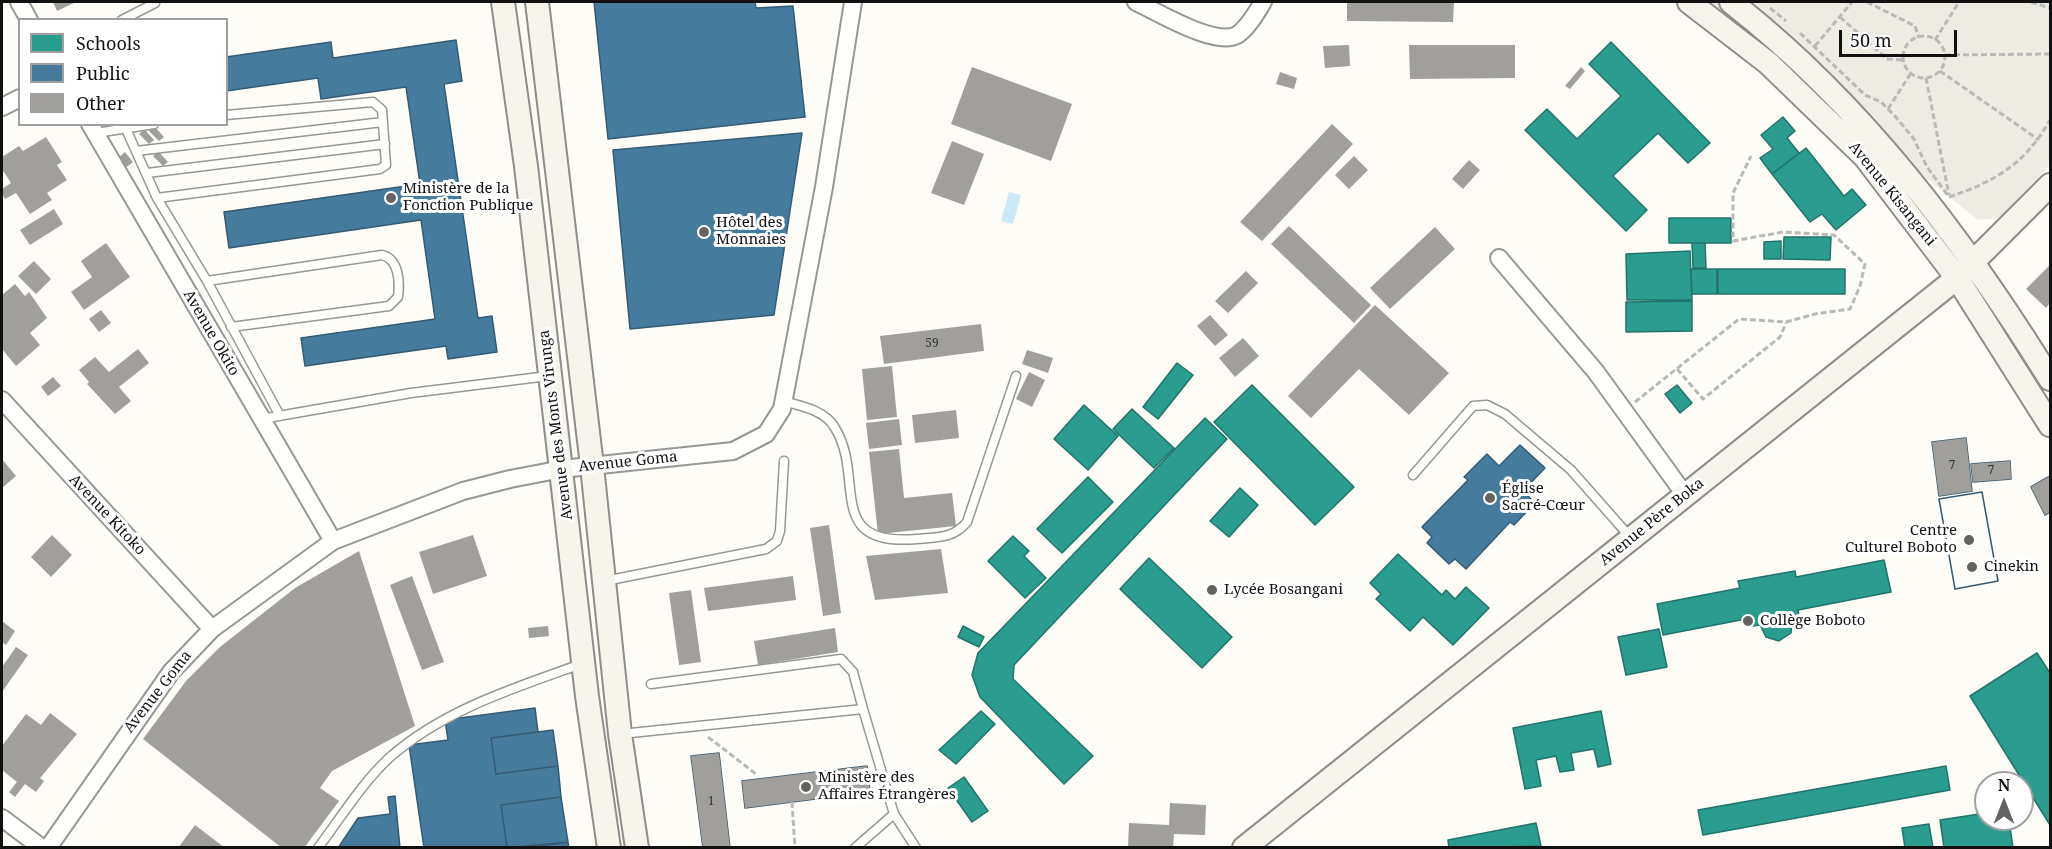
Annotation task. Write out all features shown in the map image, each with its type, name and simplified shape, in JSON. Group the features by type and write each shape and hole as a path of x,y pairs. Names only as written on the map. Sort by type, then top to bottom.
{"street":[{"path":"19,2 28,18"},
{"name":"Avenue des Monts Virunga","path":"503,2 584,663 609,848"},
{"name":"Avenue des Monts Virunga","path":"537,2 592,466 620,734 637,848"},
{"name":"Avenue Goma","path":"48,848 171,672 212,629 333,541 463,491 562,469 732,451 766,434 782,409 824,187 853,2"},
{"path":"1136,2 1207,35 1222,39 1237,35 1251,21 1263,2"},
{"name":"Avenue Kisangani","path":"1689,2 1768,63 1864,157 1966,271 2009,313 2050,379"},
{"path":"1731,2 1818,77 1926,199 1966,271"},
{"path":"2,107 18,99"},
{"name":"Avenue Okito","path":"92,129 333,541"},
{"name":"Avenue Père Boka","path":"1244,848 1966,271 2050,185"},
{"path":"1499,258 1596,372 1685,495"},
{"name":"Avenue Kisangani","path":"1966,271 2050,425"},
{"name":"Avenue Kitoko","path":"2,400 212,629"},
{"path":"2,818 42,848"}],"lane":[{"path":"126,18 155,3"},
{"path":"157,198 380,169 387,162 382,110 373,102 228,115"},
{"path":"136,151 383,122"},
{"path":"92,129 126,129 143,126"},
{"path":"126,129 157,198 207,281 280,416"},
{"path":"147,173 385,144"},
{"path":"207,281 382,255 388,256 395,264 398,297 389,306 231,327"},
{"path":"261,419 411,393 550,376"},
{"path":"783,400 820,413 835,426 842,444 855,518 865,529 878,538 894,541 951,536 959,532 967,522 1016,376"},
{"path":"1413,475 1473,406 1486,405 1505,414 1571,470 1632,538"},
{"path":"604,582 766,549 777,541 780,531 784,461"},
{"path":"651,684 841,659 853,672 862,710 894,814 916,848"},
{"path":"318,848 389,759 436,725 486,698 584,663"},
{"path":"620,734 862,710"},
{"path":"855,848 894,814"}],"path":[{"path":"1852,2 1815,46 1864,95 1881,102 1888,109 1914,139 1928,167 1949,197"},
{"path":"1867,2 1915,26 1919,38"},
{"path":"1935,40 1959,2"},
{"path":"2031,2 2050,8"},
{"path":"1840,17 1887,59 1904,60"},
{"path":"1919,38 1935,40 1943,48 1945,55 1940,71 1926,78 1911,74 1904,60 1908,44 1919,38"},
{"path":"1945,55 2050,54"},
{"path":"1940,71 2039,140"},
{"path":"1888,109 1911,74"},
{"path":"1926,78 1949,197"},
{"path":"1949,197 1985,184 2007,172 2039,140 2050,120"},
{"path":"1624,411 1739,319 1786,322 1815,314 1850,309 1860,286 1865,264 1834,235 1784,232 1733,241 1733,193 1751,156"},
{"path":"1677,369 1703,399 1780,337 1786,322"},
{"path":"695,727 756,774"},
{"path":"792,802 795,848"}],"shaded area":[{"path":"1709,2 2044,2 2050,4 2050,165 1999,218 1978,220"}],"water":[{"path":"1009,192 1021,195 1013,224 1001,221"}],"building: Schools":[{"path":"1611,42 1710,143 1688,163 1658,133 1613,176 1647,210 1626,231 1525,130 1547,109 1577,139 1621,96 1589,64"},
{"path":"1783,117 1795,131 1787,138 1799,153 1772,174 1760,158 1773,149 1761,135"},
{"path":"1806,148 1844,196 1852,189 1866,205 1836,230 1822,214 1810,222 1772,174"},
{"path":"1669,218 1731,218 1731,243 1669,243"},
{"path":"1784,237 1831,237 1830,260 1783,259"},
{"path":"1781,241 1781,259 1764,259 1764,242"},
{"path":"1692,243 1705,243 1706,268 1693,268"},
{"path":"1690,251 1692,300 1627,300 1626,254"},
{"path":"1691,269 1717,269 1717,294 1692,294"},
{"path":"1718,269 1845,269 1845,294 1718,294"},
{"path":"1692,301 1692,331 1626,332 1626,302"},
{"path":"1177,363 1193,375 1158,419 1143,407"},
{"path":"1252,385 1354,487 1315,525 1214,422"},
{"path":"1677,385 1692,403 1680,413 1665,394"},
{"path":"1084,405 1118,436 1088,470 1054,439"},
{"path":"1132,409 1174,448 1154,468 1113,429"},
{"path":"1205,418 1227,439 1014,665 1013,679 1093,756 1064,784 980,697 972,675 978,653"},
{"path":"1088,477 1113,502 1062,553 1037,529"},
{"path":"1240,488 1258,505 1229,537 1210,521"},
{"path":"1013,536 1029,551 1024,556 1046,578 1025,598 988,561"},
{"path":"1398,554 1442,595 1446,590 1455,599 1466,587 1489,608 1453,645 1423,617 1410,631 1376,599 1381,594 1370,583"},
{"path":"1149,558 1232,637 1202,668 1120,589"},
{"path":"1884,560 1891,592 1798,610 1799,617 1792,618 1791,633 1779,641 1766,637 1760,625 1753,626 1751,618 1663,635 1657,604 1740,588 1738,581 1795,571 1796,577"},
{"path":"963,626 984,637 979,647 958,637"},
{"path":"1659,629 1667,667 1626,675 1618,637"},
{"path":"2037,653 2050,673 2050,825 2034,799 2034,771 2017,771 1970,696"},
{"path":"981,711 995,724 956,764 939,750"},
{"path":"1601,711 1611,764 1598,767 1594,749 1571,753 1574,770 1560,772 1556,756 1536,760 1541,786 1525,789 1513,728"},
{"path":"1946,766 1950,790 1703,835 1698,810"},
{"path":"964,777 988,811 972,822 948,788"},
{"path":"1974,815 1974,831 2011,831 2013,848 1944,848 1940,820"},
{"path":"1536,823 1541,846 1449,848 1448,840"},
{"path":"1929,824 1933,848 1905,848 1902,828"}],"building: Public":[{"path":"594,2 755,2 756,8 793,6 805,117 608,139"},
{"name":"Ministère de la Fonction Publique","path":"456,40 462,81 444,84 478,318 492,316 497,352 448,359 446,346 305,366 301,338 435,319 421,220 229,248 224,212 420,184 406,87 321,99 318,78 228,91 228,57 331,42 333,58"},
{"name":"Hôtel des Monnaies","path":"802,133 774,315 630,329 613,150"},
{"name":"Centre Culturel Boboto","path":"1966,438 1972,491 1939,496 1932,442"},
{"path":"1520,445 1545,468 1523,491 1535,503 1514,525 1510,522 1466,569 1455,559 1449,564 1427,543 1432,537 1422,527 1468,480 1464,477 1487,454 1499,466"},
{"name":"Centre Culturel Boboto","path":"2010,461 2011,479 1973,482 1971,464"},
{"path":"2050,476 2050,512 2045,515 2031,487"},
{"name":"Centre Culturel Boboto","path":"1982,492 1998,581 1955,589 1939,499"},
{"name":"Centre Culturel Boboto","path":"1982,492 1998,581 1955,589 1939,499"},
{"path":"535,708 538,732 491,738 496,774 558,766 561,797 501,805 507,848 424,848 409,745 448,740 445,720"},
{"path":"553,730 558,766 496,774 491,738"},
{"path":"719,753 730,848 703,848 691,756"},
{"name":"Ministère des Affaires Étrangères","path":"867,766 870,792 745,808 742,781"},
{"path":"395,796 400,848 338,848 358,818 390,814 388,797"},
{"path":"561,797 568,842 507,848 501,805"},
{"path":"568,842 569,848 528,848"}],"building: Other":[{"path":"53,2 76,2 57,11"},
{"path":"1347,2 1454,2 1453,22 1347,21"},
{"path":"1349,45 1350,66 1325,68 1323,46"},
{"path":"1409,45 1515,45 1515,78 1410,79"},
{"path":"972,67 1072,104 1051,161 951,124"},
{"path":"1581,67 1585,71 1570,89 1565,86"},
{"path":"1280,72 1297,78 1294,89 1276,84"},
{"path":"1332,124 1353,144 1262,241 1240,222"},
{"path":"154,126 164,137 159,141 149,131"},
{"path":"144,129 154,140 149,144 139,134"},
{"path":"46,137 62,162 57,165 67,180 47,193 52,200 30,214 16,193 5,199 2,193 2,189 11,183 2,169 2,157 19,146 23,151"},
{"path":"952,141 984,154 964,205 931,193"},
{"path":"158,151 168,162 163,166 153,156"},
{"path":"125,152 133,162 125,168 118,158"},
{"path":"1354,156 1368,170 1349,189 1335,175"},
{"path":"1469,160 1480,170 1463,189 1452,179"},
{"path":"54,209 63,224 30,245 20,230"},
{"path":"1289,226 1371,305 1354,323 1271,244"},
{"path":"1435,227 1455,249 1390,309 1370,288"},
{"path":"106,243 130,277 84,310 71,292 92,277 81,261"},
{"path":"34,261 51,279 36,294 18,276"},
{"path":"2050,265 2050,303 2046,308 2026,289"},
{"path":"1246,271 1258,283 1228,313 1215,301"},
{"path":"15,284 25,296 29,292 47,318 30,333 40,345 16,366 2,349 2,295"},
{"path":"1375,305 1449,373 1409,415 1359,369 1311,418 1288,396"},
{"path":"101,310 111,323 99,332 89,319"},
{"path":"1210,315 1228,335 1215,346 1197,326"},
{"path":"981,324 984,351 884,364 880,336"},
{"path":"1243,338 1259,356 1235,377 1219,358"},
{"path":"138,349 149,363 119,387 131,401 115,414 87,384 89,382 79,370 95,357 109,372"},
{"path":"1027,350 1053,358 1048,373 1022,364"},
{"path":"892,366 897,417 867,420 862,369"},
{"path":"1029,372 1045,380 1032,407 1016,399"},
{"path":"53,377 61,386 48,396 41,387"},
{"path":"956,410 959,438 915,443 912,415"},
{"path":"899,419 902,445 869,449 866,423"},
{"name":"Centre Culturel Boboto","path":"1966,438 1972,491 1939,496 1932,442"},
{"path":"899,449 904,498 952,493 956,526 878,534 869,452"},
{"path":"2,459 16,476 2,488"},
{"name":"Centre Culturel Boboto","path":"2010,461 2011,479 1973,482 1971,464"},
{"path":"2050,476 2050,512 2045,515 2031,487"},
{"path":"829,525 841,613 823,616 810,528"},
{"path":"52,535 72,555 51,577 31,557"},
{"path":"473,535 487,576 433,594 419,552"},
{"path":"941,549 948,593 875,600 866,556"},
{"path":"359,551 415,726 332,771 320,788 339,801 304,848 282,848 143,739 186,681 220,647 295,588"},
{"path":"412,576 444,662 422,670 390,585"},
{"path":"793,576 796,600 708,611 704,588"},
{"path":"691,590 701,662 679,665 669,593"},
{"path":"2,621 15,631 6,645 2,642"},
{"path":"548,626 549,636 529,638 528,628"},
{"path":"835,628 838,652 758,665 754,641"},
{"path":"16,647 28,655 2,692 2,667"},
{"path":"50,713 77,734 40,778 44,781 36,792 25,784 15,797 9,792 17,782 2,770 2,746 26,714 41,725"},
{"path":"719,753 730,848 703,848 691,756"},
{"name":"Ministère des Affaires Étrangères","path":"867,766 870,792 745,808 742,781"},
{"path":"1170,803 1206,805 1205,835 1174,834 1173,848 1128,848 1129,823 1169,825"},
{"path":"195,825 225,848 178,848"}],"place":[{"name":"Ministère de la Fonction Publique","path":"391,198"},
{"name":"Hôtel des Monnaies","path":"704,232"},
{"name":"Église Sacré-Cœur","path":"1490,498"},
{"name":"Centre Culturel Boboto","path":"1969,540"},
{"name":"Cinekin","path":"1972,567"},
{"name":"Lycée Bosangani","path":"1212,590"},
{"name":"Collège Boboto","path":"1748,621"},
{"name":"Ministère des Affaires Étrangères","path":"806,787"}]}
